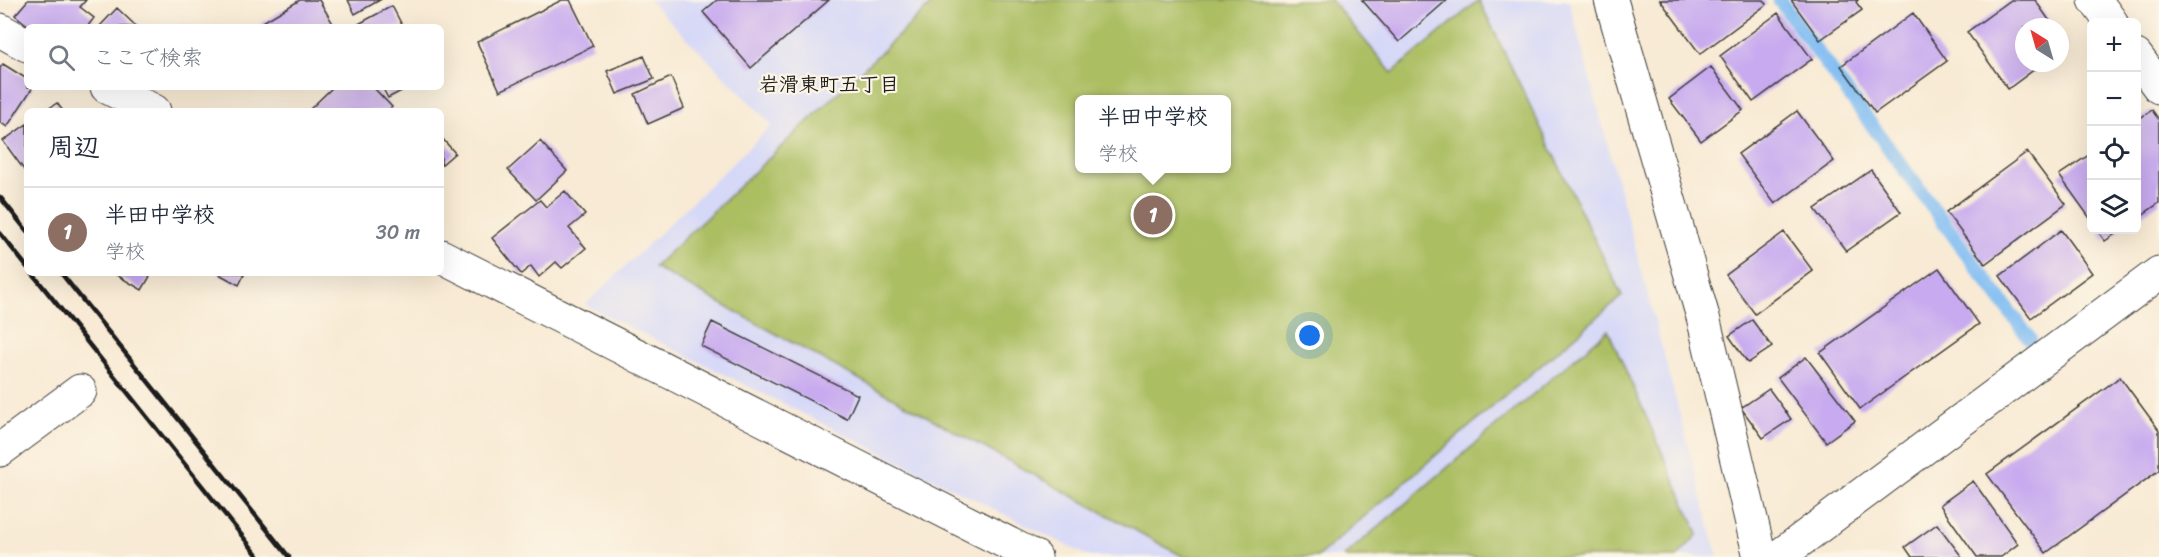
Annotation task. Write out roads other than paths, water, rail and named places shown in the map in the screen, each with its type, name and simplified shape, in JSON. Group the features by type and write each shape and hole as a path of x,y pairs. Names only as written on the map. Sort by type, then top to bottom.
{"street":[{"path":"1611,0 1703,317 1760,557"},
{"path":"2095,0 2108,18"},
{"path":"0,30 24,43"},
{"path":"2141,63 2159,87"},
{"path":"113,90 148,108"},
{"path":"444,258 1035,557"},
{"path":"1778,557 2159,273"},
{"path":"0,450 80,391"}],"waterway":[{"path":"1779,0 2030,339"}],"railway":[{"path":"0,197 24,227"},
{"path":"0,233 24,263"},
{"path":"34,276 259,557"},
{"path":"63,276 289,557"}],"place":[{"name":"半田中学校","path":"1153,215"}],"district":[{"name":"岩滑東町五丁目","path":"829,84"}]}
